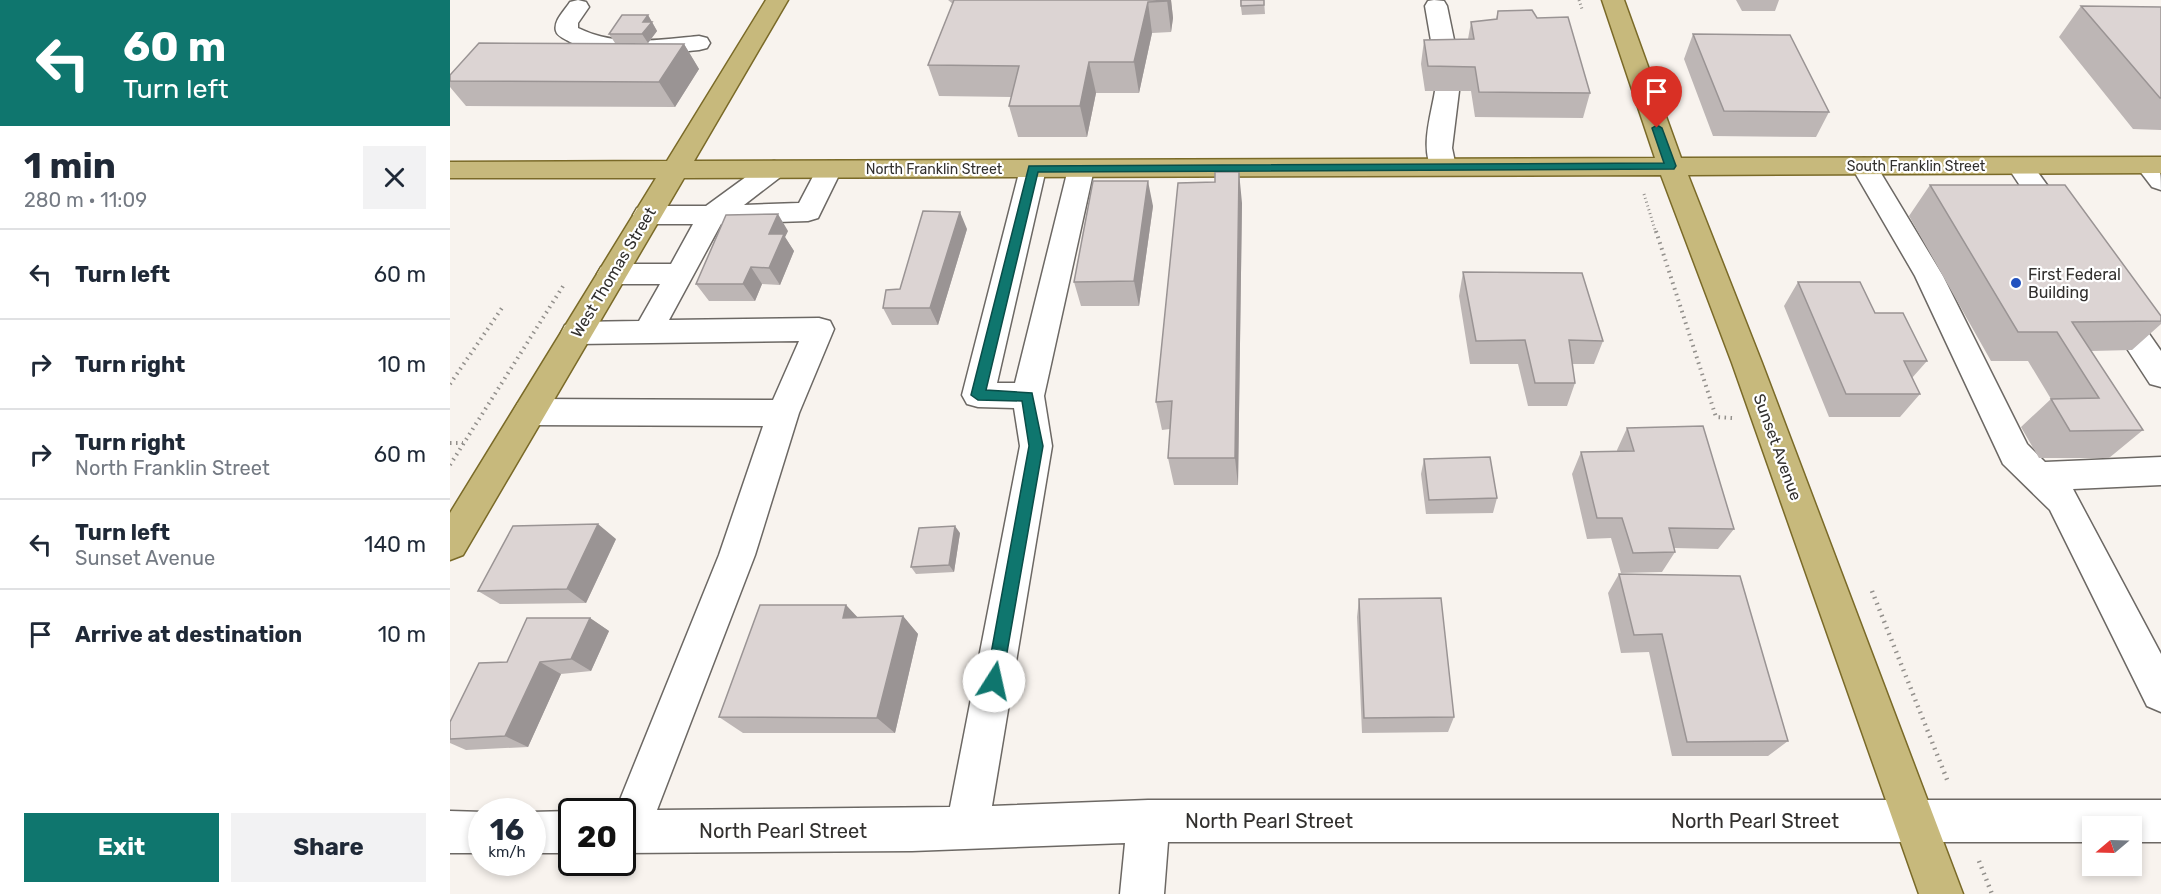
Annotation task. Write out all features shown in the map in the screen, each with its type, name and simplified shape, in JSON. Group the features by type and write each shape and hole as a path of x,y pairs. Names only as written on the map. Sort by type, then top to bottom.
{"main road":[{"name":"West Thomas Street","path":"450,544 777,0"},
{"name":"Sunset Avenue","path":"1613,0 1671,166 1747,363 1941,894"},
{"name":"North Franklin Street","path":"450,170 1671,166"},
{"name":"South Franklin Street","path":"1671,166 2020,166 2157,171"}],"street":[{"path":"1436,6 1447,64"},
{"path":"578,7 567,23 567,32 577,38 610,47 653,48 699,43"},
{"path":"1443,167 1439,148 1447,91"},
{"path":"1864,166 1929,276 2015,454 2062,500 2161,693"},
{"path":"2020,166 2075,246"},
{"path":"648,332 712,215 774,169"},
{"path":"647,215 808,212 829,169"},
{"path":"1028,396 978,395 1033,169"},
{"path":"967,828 1036,446 1028,396 1081,169"},
{"path":"611,274 680,274"},
{"path":"2102,286 2161,375"},
{"path":"576,333 819,329 783,413 737,555 636,805"},
{"path":"529,412 783,413"},
{"path":"2037,476 2161,471"},
{"path":"1142,894 1148,821"},
{"name":"North Pearl Street","path":"636,832 967,828 1148,821 2161,821"},
{"path":"450,832 468,832"}],"path":[{"path":"1579,0 1584,15"},
{"path":"450,465 568,278"},
{"path":"450,384 502,308"},
{"path":"450,443 464,443"}],"building":[{"path":"954,0 1167,1 1148,2 1134,62 1089,62 1080,106 1009,106 1019,66 928,65"},
{"path":"1241,0 1264,0 1264,5 1241,6"},
{"path":"2081,6 2161,7 2161,98 2160,98"},
{"path":"1532,10 1537,18 1568,17 1590,93 1479,92 1475,67 1428,66 1424,40 1474,39 1471,22 1497,19 1498,11"},
{"path":"622,15 648,15 643,22 652,22 642,34 609,34"},
{"path":"1693,34 1790,35 1829,112 1724,111"},
{"path":"479,43 684,44 659,82 450,81 450,75"},
{"path":"1215,172 1239,172 1235,458 1168,458 1172,401 1156,402 1178,183 1215,182"},
{"path":"1093,181 1148,181 1134,281 1074,282"},
{"path":"1930,185 2065,185 2161,316 2161,321 2072,322 2143,430 2070,431 2051,399 2099,398 2057,332 2018,332"},
{"path":"923,211 960,212 930,308 883,308 886,290 900,289"},
{"path":"778,214 769,234 784,234 769,268 751,267 743,284 696,284 726,215"},
{"path":"1463,272 1582,273 1603,341 1569,340 1575,383 1535,383 1525,340 1476,341"},
{"path":"1798,282 1860,282 1875,313 1903,313 1927,361 1904,361 1920,394 1846,394"},
{"path":"1703,426 1734,529 1669,528 1675,552 1633,553 1622,518 1597,518 1581,452 1634,451 1627,428"},
{"path":"1490,457 1497,498 1429,500 1424,459"},
{"path":"598,524 567,589 478,591 513,526"},
{"path":"955,526 949,565 911,567 919,528"},
{"path":"1619,574 1740,576 1788,741 1687,742 1662,634 1634,635"},
{"path":"1441,598 1454,717 1364,718 1359,599"},
{"path":"760,605 846,605 843,618 903,616 877,718 719,717"},
{"path":"527,618 590,618 571,659 540,662 505,736 450,739 450,722 479,663 507,662"}],"place":[{"name":"First Federal Building","path":"2016,283"}],"route":[{"path":"994,681 1036,446 1028,396 978,395 1033,169 1671,166 1657,128"}]}
